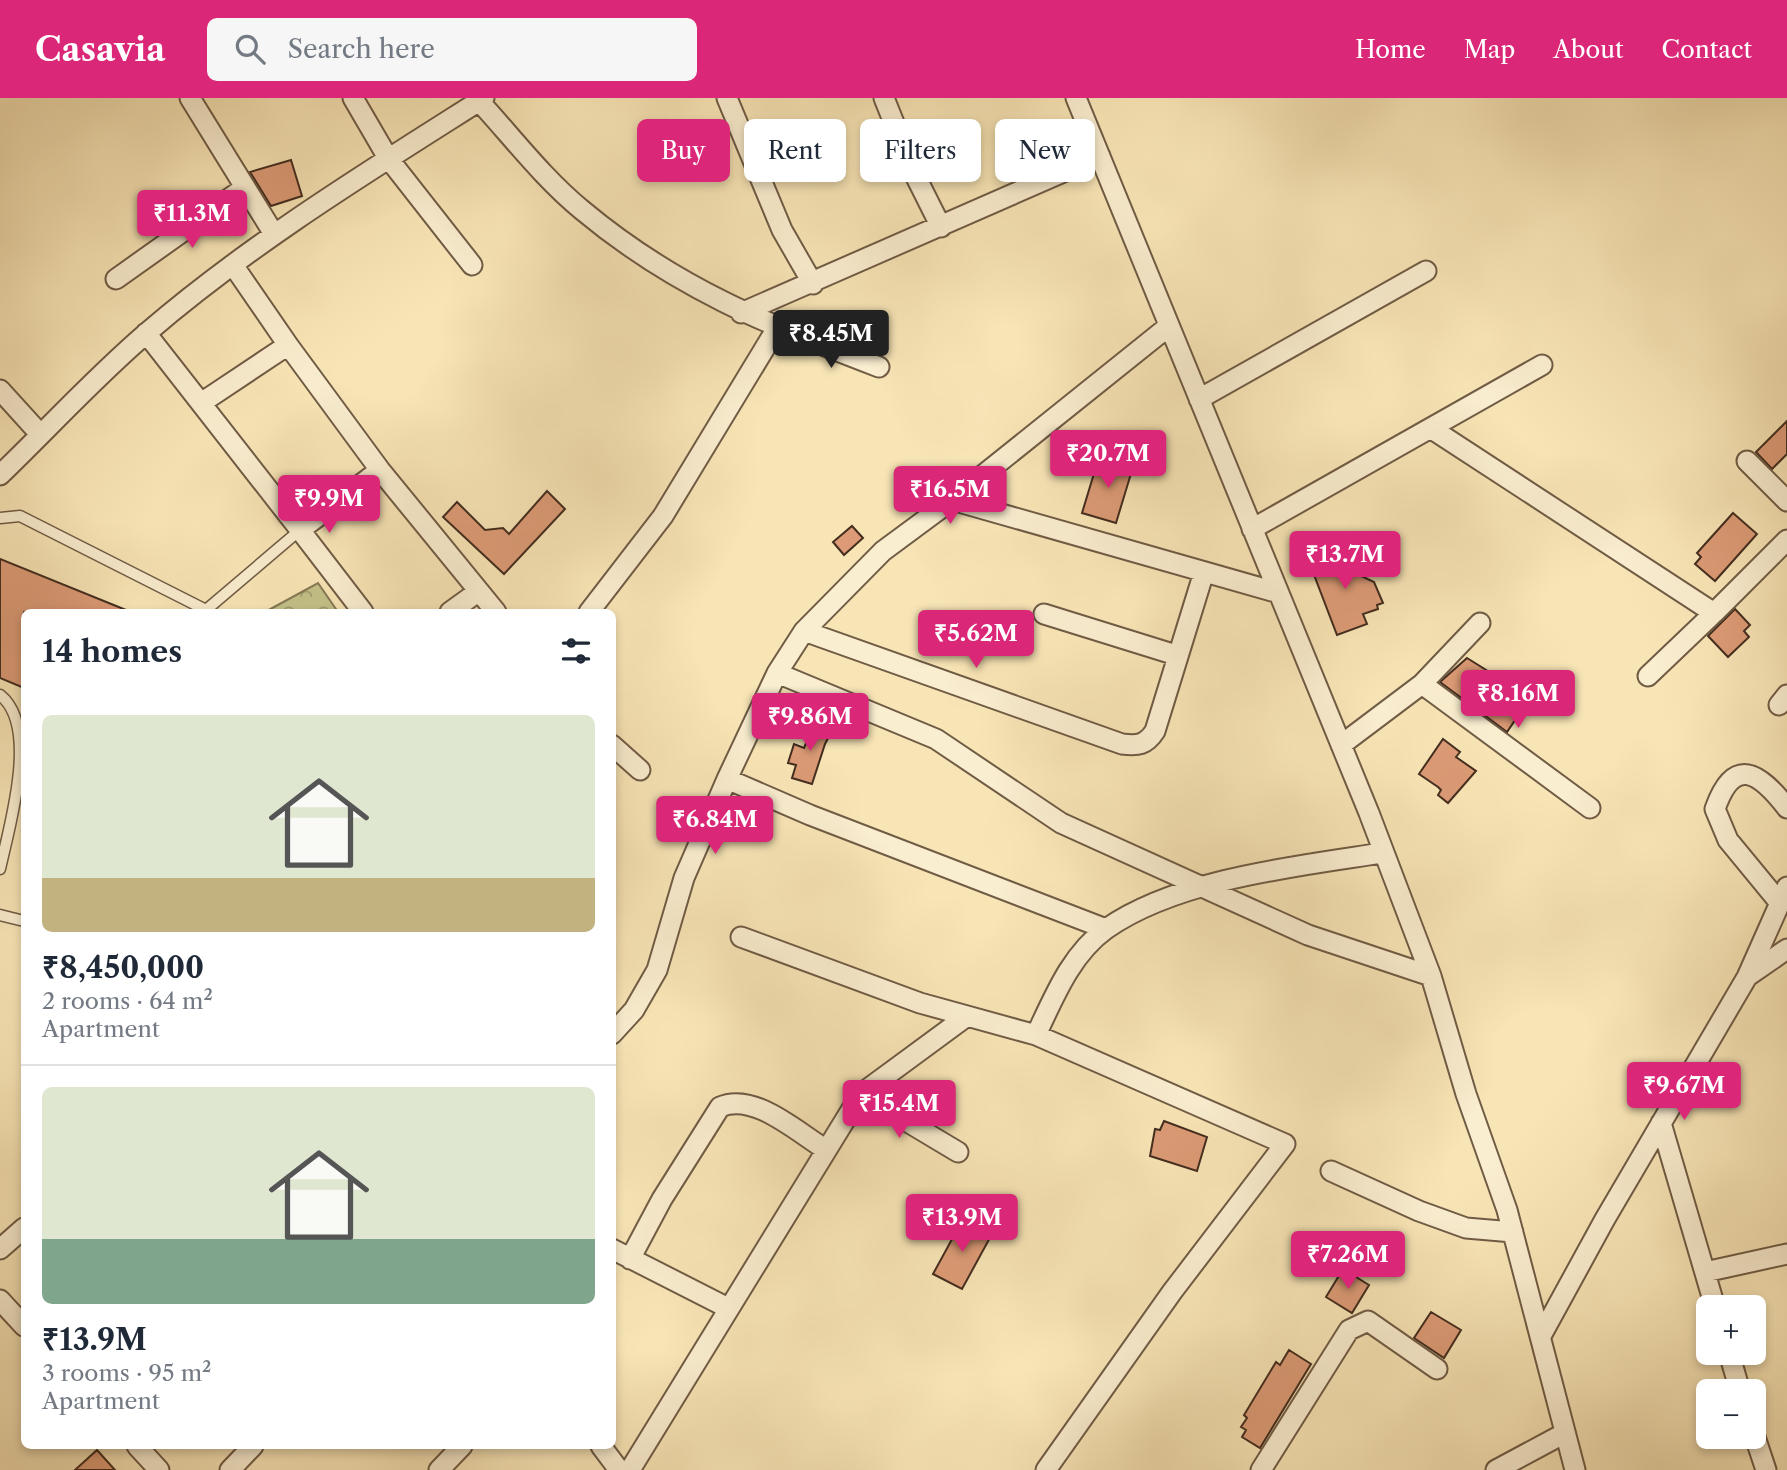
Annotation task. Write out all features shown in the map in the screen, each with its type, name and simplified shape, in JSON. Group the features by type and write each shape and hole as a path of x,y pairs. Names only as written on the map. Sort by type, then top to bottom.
{"street":[{"path":"190,98 274,234"},
{"path":"353,98 388,158 472,265"},
{"path":"727,98 782,230 813,284"},
{"path":"884,98 914,173 941,227"},
{"path":"1076,98 1341,745 1431,976 1466,1094 1513,1233 1575,1470"},
{"path":"0,475 146,333 233,265 274,234 388,158 481,100 580,209 644,258 741,313 879,367"},
{"path":"741,313 813,284 1100,156"},
{"path":"116,279 244,188"},
{"path":"233,265 380,470 494,609"},
{"path":"1199,399 1426,271"},
{"path":"616,1030 634,1010 657,970 684,878 727,779 778,673 804,631 883,551 952,500 1170,326"},
{"path":"591,609 663,516 777,328"},
{"path":"146,333 361,609"},
{"path":"201,403 288,345"},
{"path":"1252,529 1542,365"},
{"path":"0,390 40,434"},
{"path":"1432,429 1714,613"},
{"path":"1747,461 1787,501"},
{"path":"300,530 380,470"},
{"path":"952,500 1279,593"},
{"path":"1648,676 1787,540"},
{"path":"804,631 1122,744 1136,746 1148,742 1155,731 1176,655 1204,572"},
{"path":"454,609 479,591"},
{"path":"1044,614 1176,655"},
{"path":"1341,745 1422,684 1480,623"},
{"path":"778,673 936,740 1061,823 1308,935 1431,976"},
{"path":"1422,684 1590,808"},
{"path":"616,749 640,770"},
{"path":"1541,1336 1747,977 1783,894 1728,840 1715,809 1723,786 1734,776 1748,775 1762,780 1787,808"},
{"path":"727,779 810,815 1106,929"},
{"path":"1036,1035 1062,980 1078,957 1106,929 1179,894 1283,869 1382,853"},
{"path":"741,937 920,1003 1036,1035 1285,1144 1172,1292 1046,1470"},
{"path":"1747,977 1787,949"},
{"path":"630,1470 861,1094 967,1016"},
{"path":"861,1094 958,1152"},
{"path":"728,1308 621,1254 662,1199 720,1107 733,1101 755,1106 825,1149"},
{"path":"1661,1123 1712,1295"},
{"path":"1331,1171 1419,1211 1466,1228 1513,1233"},
{"path":"0,1249 21,1231"},
{"path":"1705,1272 1787,1254"},
{"path":"0,1300 21,1323"},
{"path":"1261,1470 1340,1342 1359,1323 1368,1321 1380,1326 1437,1369"},
{"path":"1496,1470 1565,1433"},
{"path":"140,1449 159,1470"},
{"path":"230,1470 250,1449"},
{"path":"439,1470 460,1449"},
{"path":"603,1449 619,1470"},
{"path":"1759,1449 1766,1470"}],"lane":[{"path":"0,519 20,516 204,609"},
{"path":"210,609 300,530"},
{"path":"0,695 6,699 13,716 20,762 0,869"},
{"path":"0,915 21,920"}],"green space":[{"path":"318,583 336,609 270,609"}],"building":[{"path":"291,160 302,196 271,206 250,172"},
{"path":"1787,421 1787,454 1772,469 1756,452"},
{"path":"1099,457 1133,467 1116,523 1082,513"},
{"path":"547,491 565,509 504,574 443,517 457,502 485,530 503,528 509,534"},
{"path":"1733,513 1757,534 1715,581 1695,564 1701,557 1697,553"},
{"path":"852,526 863,538 844,555 833,542"},
{"path":"1325,553 1341,553 1340,556 1362,567 1359,575 1374,582 1383,603 1377,605 1378,609 1363,614 1367,624 1337,635 1308,559"},
{"path":"0,559 124,609 21,609 21,687 0,678"},
{"path":"1735,609 1750,625 1744,631 1749,637 1728,657 1708,636"},
{"path":"1467,658 1499,678 1495,684 1526,704 1507,732 1440,682"},
{"path":"816,720 834,727 825,744 812,784 792,778 796,765 788,763 794,744 804,748"},
{"path":"1443,739 1460,752 1456,757 1476,771 1448,803 1438,795 1441,790 1438,787 1419,774"},
{"path":"1164,1121 1207,1137 1197,1171 1150,1156 1155,1129 1160,1130"},
{"path":"963,1219 992,1234 962,1289 933,1274"},
{"path":"1343,1269 1369,1285 1352,1313 1326,1297"},
{"path":"1431,1312 1461,1330 1444,1358 1414,1338"},
{"path":"1289,1350 1311,1364 1260,1448 1242,1437 1246,1430 1241,1427 1247,1418 1244,1415 1276,1362 1280,1365"},
{"path":"97,1450 115,1470 75,1470"}]}
